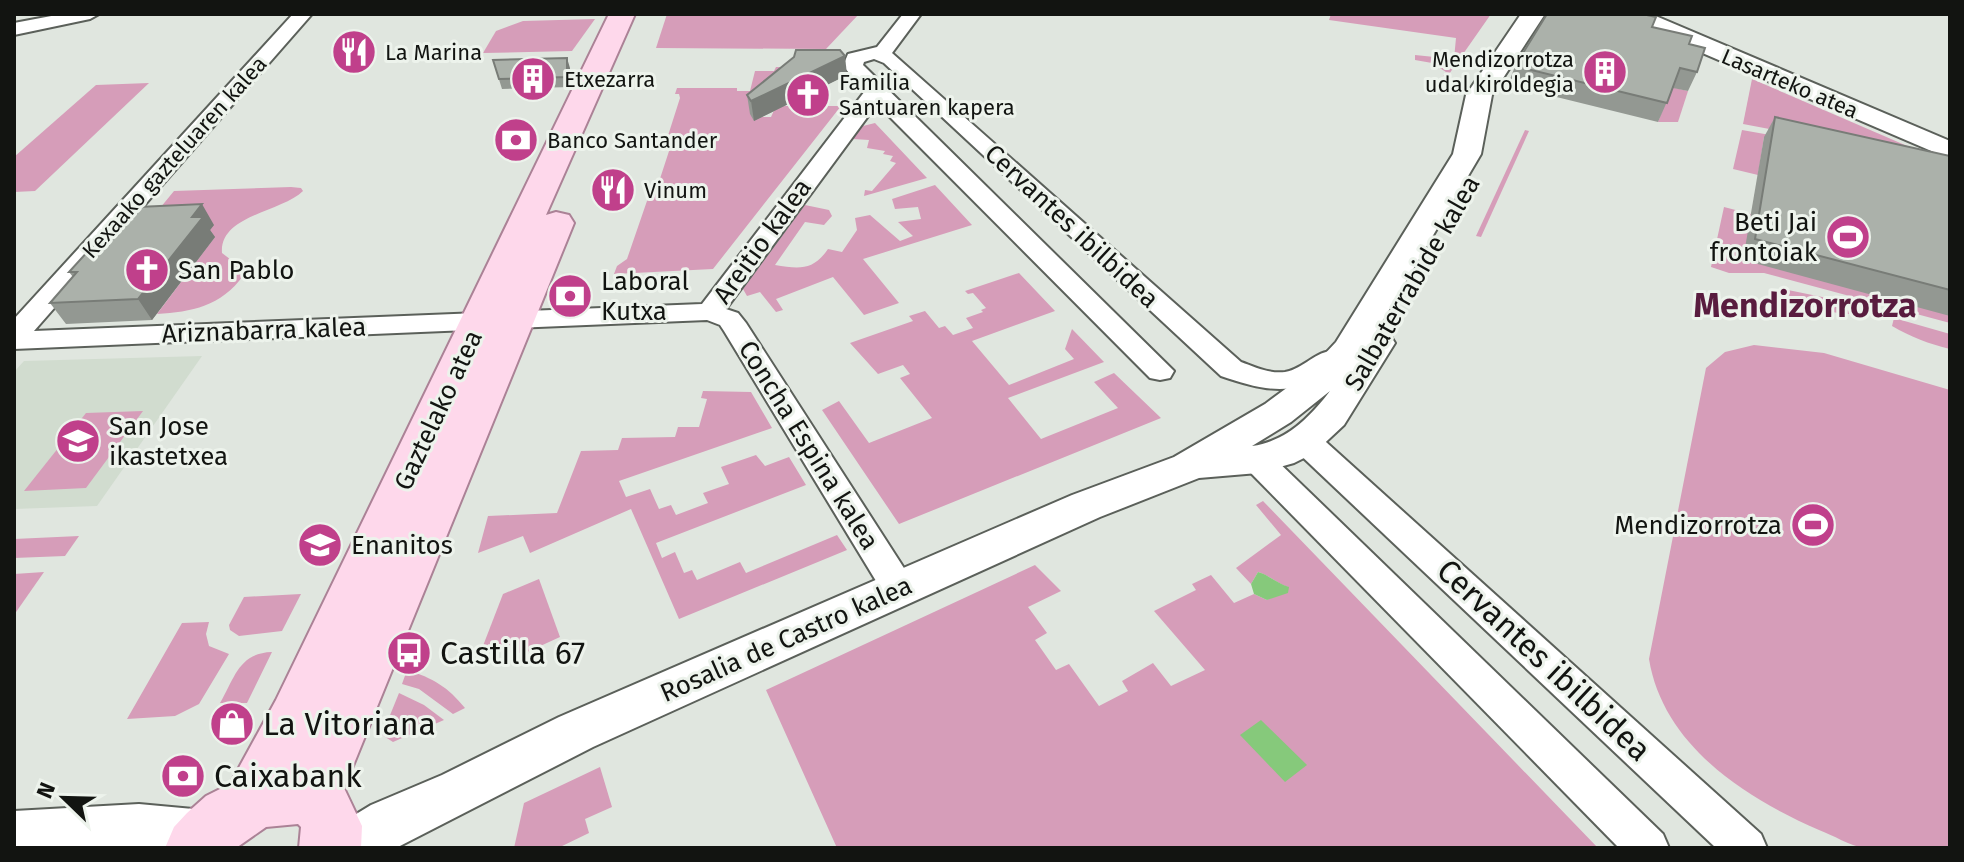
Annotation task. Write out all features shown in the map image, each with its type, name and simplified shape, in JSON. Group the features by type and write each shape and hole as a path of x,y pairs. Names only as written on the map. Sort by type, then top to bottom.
{"main road":[{"name":"Gaztelako atea","path":"341,826 497,320 622,14"},
{"name":"Gaztelako atea","path":"251,803 283,746 497,320 645,14"},
{"path":"14,839 150,832 200,843 226,818 251,803 293,795 341,826"}],"street":[{"path":"14,29 90,14"},
{"name":"Kexaako gazteluaren kalea","path":"14,338 139,193 303,14"},
{"path":"885,49 912,14"},
{"name":"Salbaterrabide kalea","path":"1276,445 1320,381 1349,349 1467,154 1475,104 1533,14"},
{"name":"Lasarteko atea","path":"1631,14 1950,151"},
{"name":"Cervantes ibilbidea","path":"1160,371 876,91 853,66 855,58 862,54 885,54 1231,369 1267,380 1290,382 1349,349"},
{"name":"Salbaterrabide kalea","path":"1276,445 1323,428 1339,409 1482,160 1491,136 1487,86"},
{"name":"Areitio kalea","path":"497,320 710,312 876,91"},
{"name":"Concha Espina kalea","path":"710,312 729,319 736,329 899,589"},
{"name":"Ariznabarra kalea","path":"14,338 497,320"},
{"name":"Cervantes ibilbidea","path":"1276,445 1648,848"},
{"name":"Cervantes ibilbidea","path":"1276,445 1746,848"},
{"name":"Rosalia de Castro kalea","path":"341,826 460,792 538,750 1086,506 1188,467 1276,445"}],"shaded area":[{"path":"667,14 859,14 826,49 656,48"},
{"path":"1331,14 1491,14 1447,77 1443,76 1446,72 1432,63 1415,60 1415,55 1454,59 1456,38 1329,20"},
{"path":"595,19 572,51 483,53 496,31 523,21"},
{"path":"776,67 806,67 753,117 771,117 776,106 841,106 713,269 614,274 617,266 627,259 648,198 654,197 671,145 665,145 680,98 679,94 675,94 677,88 737,88 737,91 750,91 755,71 774,71"},
{"path":"1752,79 1942,161 1743,124"},
{"path":"149,83 35,191 14,192 14,157 96,85"},
{"path":"1671,87 1688,91 1678,122 1658,122"},
{"path":"875,123 927,178 864,196 865,190 872,191 896,163 890,161 893,156 883,154 885,151 867,148 869,140 853,139 863,126"},
{"path":"1525,130 1529,131 1481,237 1476,236"},
{"path":"1742,130 1936,165 1764,137 1758,175 1733,169"},
{"path":"935,185 972,225 863,259 899,303 864,315 833,277 776,299 783,310 776,312 760,292 747,296 743,289 805,205 829,210 832,216 824,225 805,222 775,265 805,267 817,261 828,249 842,252 857,230 855,218 870,215 900,241 913,236 898,222 921,219 918,207 895,209 892,199"},
{"path":"291,187 303,191 241,222 230,230 224,240 222,253 239,266 243,276 234,286 205,306 157,314 214,238 204,238 213,225 128,247 174,191"},
{"path":"1724,207 1751,214 1950,316 1950,323 1764,273 1729,273 1711,267"},
{"path":"1019,273 1055,311 972,341 1009,385 1074,359 1065,349 1072,329 1104,362 1008,398 1041,439 1118,408 1094,382 1114,373 1161,418 899,524 822,410 839,401 869,443 932,418 900,378 910,374 903,365 878,374 850,343 913,321 909,316 925,311 939,328 945,326 953,335 973,328 966,318 986,308 973,293 965,291"},
{"path":"1788,290 1827,298 1854,314 1835,313 1811,306 1786,294"},
{"path":"1894,318 1950,334 1950,349 1899,330 1892,326"},
{"name":"Mendizorrotza","path":"1754,345 1824,353 1950,390 1950,848 1864,848 1847,843 1763,802 1736,785 1689,742 1671,718 1657,690 1649,659 1706,368 1725,352"},
{"name":"San Jose ikastetxea","path":"202,356 97,506 14,509 14,372 24,361"},
{"path":"703,391 751,392 772,428 619,481 626,497 650,489 659,509 671,505 676,515 708,503 703,493 729,484 721,467 756,455 765,466 789,457 806,485 656,543 662,558 675,552 684,573 692,570 697,580 740,562 746,573 837,535 847,550 679,619 631,509 530,553 523,536 478,553 488,516 557,513 581,451 618,450 622,438 675,437 678,427 699,427 707,399 701,398"},
{"path":"143,411 86,488 24,491 86,413"},
{"path":"1263,501 1598,848 837,848 766,690 1035,565 1061,591 1028,607 1047,633 1035,640 1056,670 1069,664 1099,706 1128,691 1122,681 1153,663 1171,686 1205,670 1154,611 1196,590 1192,584 1211,575 1234,603 1254,594 1267,600 1288,587 1258,572 1251,584 1236,568 1281,535 1256,505"},
{"path":"79,536 65,556 14,558 14,539"},
{"path":"44,572 14,615 14,574"},
{"path":"1258,572 1289,587 1288,593 1267,600 1254,594 1251,584"},
{"path":"539,579 560,637 525,653 481,651 503,594"},
{"path":"301,594 282,631 239,636 230,630 229,625 244,597"},
{"path":"209,622 206,634 209,646 229,654 199,704 175,716 127,719 182,623"},
{"path":"272,652 247,703 220,703 245,662 261,653"},
{"path":"407,670 439,684 465,708 453,714 419,689 402,684"},
{"path":"399,693 424,705 444,720 393,742 382,735"},
{"path":"1261,720 1307,765 1285,782 1240,735"},
{"path":"600,767 612,807 585,819 589,833 558,848 514,848 524,803"}],"building":[{"name":"Mendizorrotza udal kiroldegia","path":"1547,14 1642,14 1656,17 1652,27 1692,36 1689,44 1705,48 1697,72 1680,68 1667,103 1515,66"},
{"path":"796,50 840,50 845,56 751,101 747,95 794,57"},
{"path":"567,58 567,77 499,79 493,60"},
{"name":"Beti Jai frontoiak","path":"1775,117 1950,156 1950,290 1755,239"},
{"path":"202,204 192,217 203,217 138,299 50,303 77,272 69,272 110,227 121,226 138,207"}],"place":[{"name":"La Marina","path":"354,52"},
{"name":"Mendizorrotza udal kiroldegia","path":"1605,72"},
{"name":"Etxezarra","path":"533,79"},
{"name":"Familia Santuaren kapera","path":"808,95"},
{"name":"Banco Santander","path":"516,140"},
{"name":"Vinum","path":"613,190"},
{"name":"Beti Jai frontoiak","path":"1848,237"},
{"name":"San Pablo","path":"147,270"},
{"name":"Laboral Kutxa","path":"570,296"},
{"name":"San Jose ikastetxea","path":"78,441"},
{"name":"Mendizorrotza","path":"1813,525"},
{"name":"Enanitos","path":"320,545"},
{"name":"Castilla 67","path":"409,653"},
{"name":"La Vitoriana","path":"232,724"},
{"name":"Caixabank","path":"183,776"}],"district":[{"name":"Mendizorrotza","path":"1805,305"}]}
